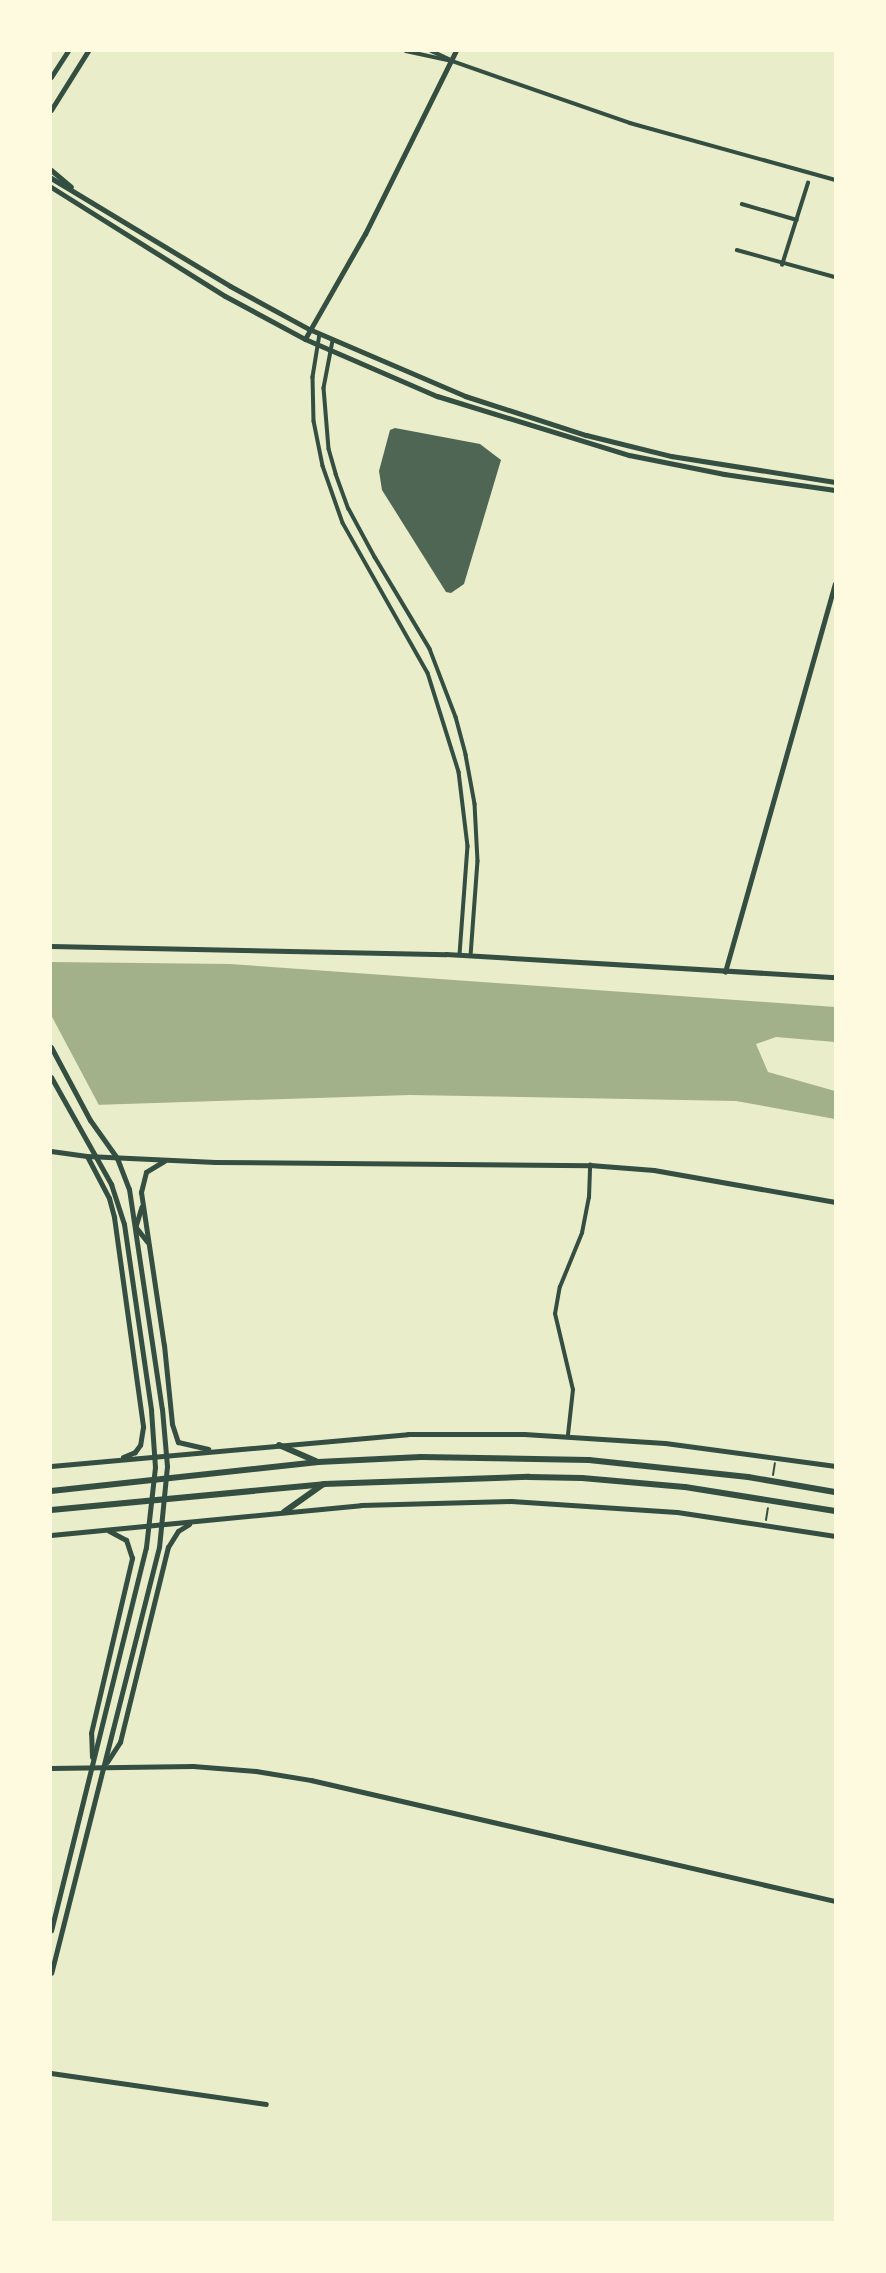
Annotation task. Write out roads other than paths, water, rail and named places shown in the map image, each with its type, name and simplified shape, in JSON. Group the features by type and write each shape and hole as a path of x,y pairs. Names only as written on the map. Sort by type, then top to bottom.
{"highway":[{"path":"279,1445 318,1462"},
{"path":"51,1491 318,1462 421,1457 589,1460 748,1477 835,1492"},
{"path":"51,1510 324,1484 582,1478 685,1487 835,1511"},
{"path":"284,1512 324,1484"}],"main road":[{"path":"51,77 68,51"},
{"path":"51,109 88,51"},
{"path":"51,170 81,196"},
{"path":"51,178 230,286 309,329 465,397 586,435 733,468 835,482"},
{"path":"51,189 225,296 304,339 437,396 596,446 724,474 835,490"},
{"path":"51,1047 90,1120 117,1158 129,1189 142,1265 167,1466 159,1547 51,1973"},
{"path":"51,1077 111,1184 124,1224 154,1438 154,1492 146,1547 51,1930"},
{"path":"87,1156 108,1198 114,1217 143,1427 143,1436 135,1452 110,1460"},
{"path":"164,1161 151,1167 142,1180 142,1207 175,1437 183,1445 218,1450"},
{"path":"51,1466 408,1434 568,1435 666,1443 835,1466"},
{"path":"51,1535 361,1505 511,1501 677,1512 835,1536"},
{"path":"103,1768 120,1742 168,1547 178,1531 193,1521"},
{"path":"92,1768 91,1733 132,1558 130,1546 125,1539 106,1530"}],"street":[{"path":"406,51 452,61"},
{"path":"431,51 452,61 630,123 835,180"},
{"path":"304,339 365,234 456,51"},
{"path":"782,265 808,183"},
{"path":"742,204 797,220"},
{"path":"737,250 782,265 835,277"},
{"path":"320,334 313,377 314,421 330,488 343,523 428,673 454,750 468,846 460,955"},
{"path":"333,341 324,388 329,449 339,483 375,557 430,649 456,717 466,755 475,804 478,861 471,956"},
{"path":"725,972 835,584"},
{"path":"51,946 460,955 835,977"},
{"path":"51,1151 164,1161 590,1166 654,1170 835,1202"},
{"path":"568,1435 573,1390 555,1314 560,1287 582,1233 589,1198 590,1166"},
{"path":"142,1207 136,1227 147,1241"},
{"path":"51,1768 193,1766 256,1770 310,1780 835,1901"},
{"path":"51,2073 265,2104"}]}
